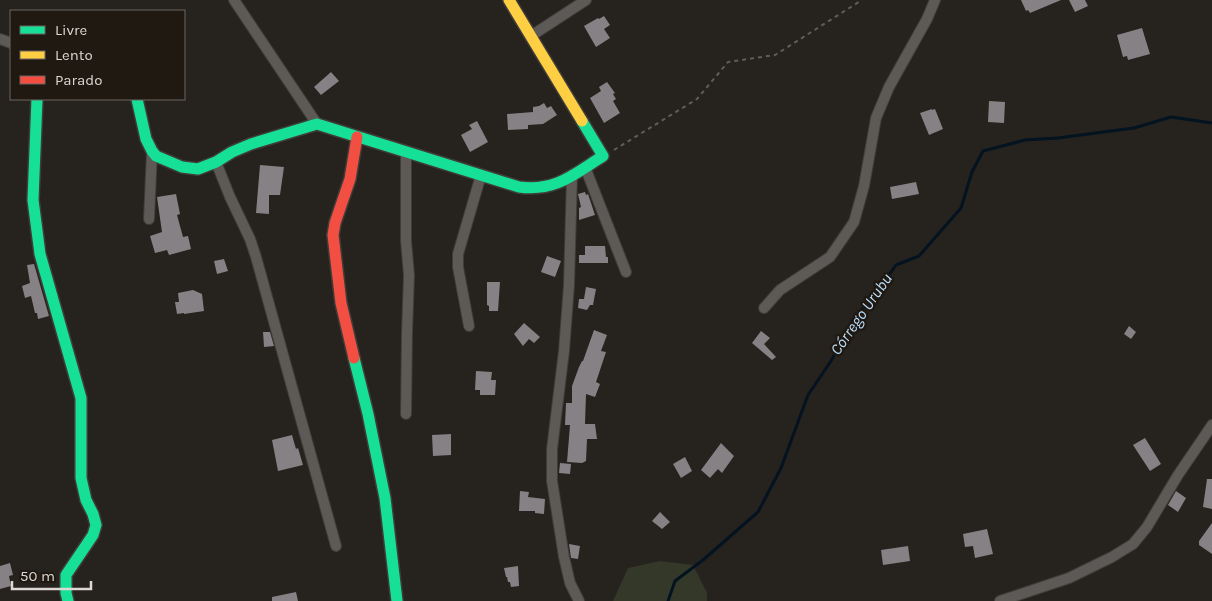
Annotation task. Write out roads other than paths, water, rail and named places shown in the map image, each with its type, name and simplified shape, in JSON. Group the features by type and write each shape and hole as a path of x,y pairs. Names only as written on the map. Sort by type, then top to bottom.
{"street":[{"path":"234,0 318,124"},
{"path":"137,100 146,139 152,151 156,156 171,163 190,168 198,169 251,144 318,124 519,187 533,188 556,185 603,156 509,0"},
{"path":"531,36 586,0"},
{"path":"764,308 780,290 830,257 854,222 864,186 872,136 879,110 885,94 927,19 935,0"},
{"path":"37,100 33,200 40,254 81,398 81,478 83,490 96,525 94,535 66,575 68,601"},
{"path":"357,137 350,179 335,223 333,235 334,254 344,319 368,414 385,498 397,601"},
{"path":"149,219 152,151"},
{"path":"406,152 406,241 410,275 406,414"},
{"path":"216,162 230,197 250,238 256,257 336,546"},
{"path":"585,167 626,272"},
{"path":"469,326 458,267 458,254 480,175"},
{"path":"572,175 569,294 552,449 552,481 564,557 570,583 579,601"},
{"path":"1000,601 1069,578 1112,557 1133,544 1147,527 1178,475 1212,425"}],"waterway":[{"name":"Córrego Urubu","path":"668,601 675,581 703,560 758,512 781,468 808,395 831,361 853,320 896,265 919,256 961,208 972,172 983,151 1025,140 1058,138 1134,128 1171,117 1212,123"}]}
